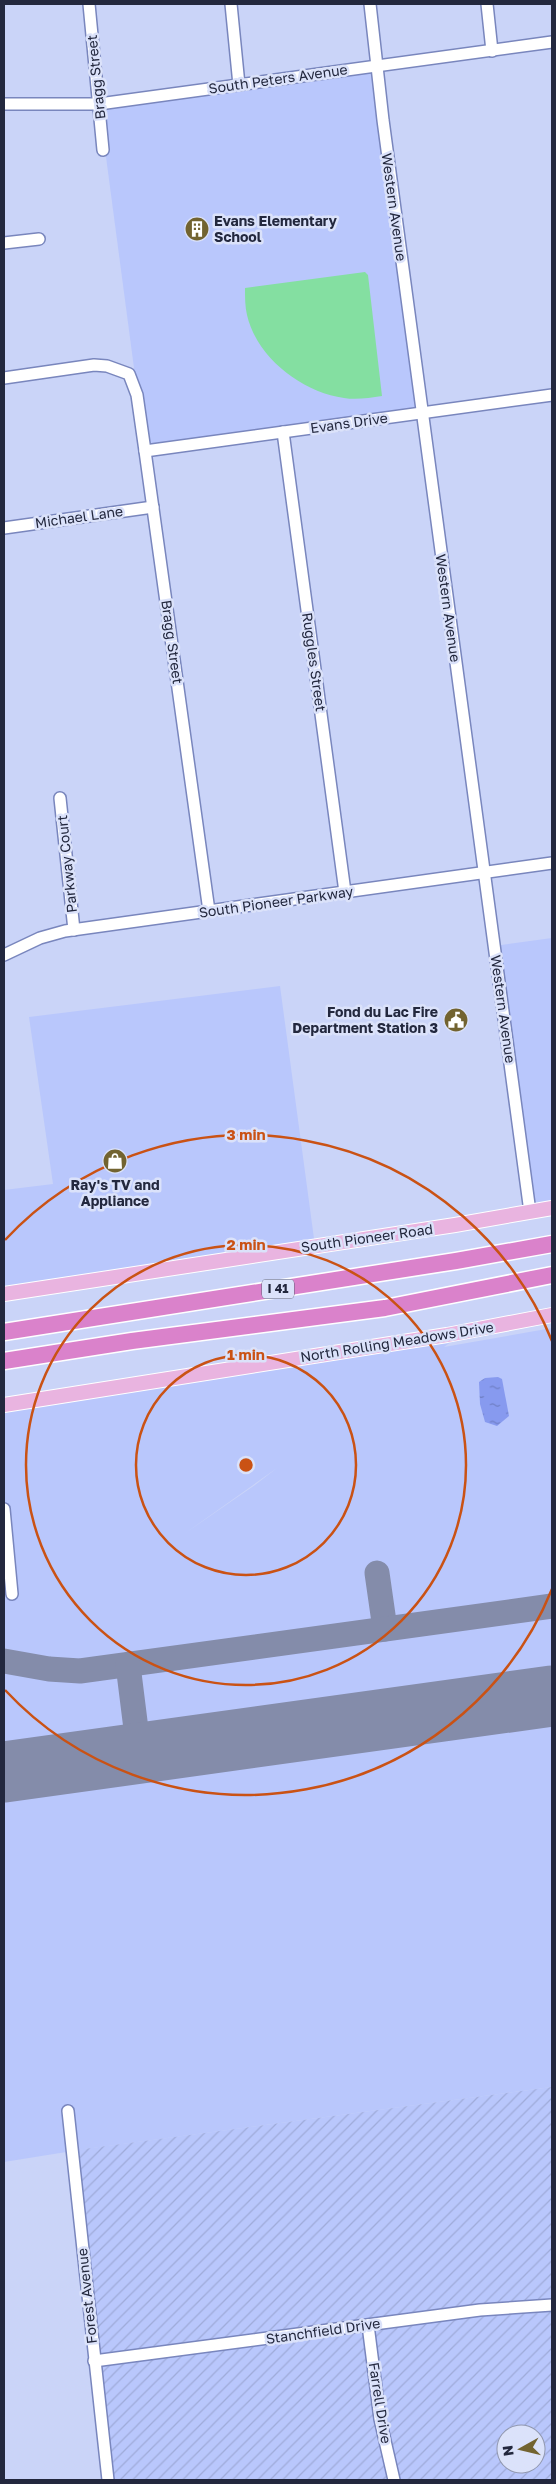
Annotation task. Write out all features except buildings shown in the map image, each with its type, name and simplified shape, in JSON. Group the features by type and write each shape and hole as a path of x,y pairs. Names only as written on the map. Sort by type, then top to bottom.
{"highway":[{"name":"I 41","path":"4,1332 446,1263 552,1244"},
{"path":"4,1361 132,1341 385,1308 552,1274"}],"main road":[{"name":"South Pioneer Road","path":"4,1294 552,1208"},
{"name":"North Rolling Meadows Drive","path":"4,1404 447,1335 552,1315"}],"street":[{"name":"Bragg Street","path":"89,4 103,150"},
{"path":"231,4 240,85"},
{"name":"Western Avenue","path":"370,4 422,413 530,1212"},
{"path":"487,4 492,50"},
{"name":"South Peters Avenue","path":"4,104 99,104 552,42"},
{"path":"4,243 39,239"},
{"name":"Bragg Street","path":"4,378 94,365 107,366 129,374 137,395 146,451 209,911"},
{"name":"Evans Drive","path":"146,451 552,395"},
{"name":"Ruggles Street","path":"283,432 345,892"},
{"name":"Michael Lane","path":"4,528 153,507"},
{"name":"Parkway Court","path":"60,798 74,930"},
{"name":"South Pioneer Parkway","path":"4,955 46,936 74,930 552,863"},
{"path":"4,1509 12,1594"},
{"name":"Forest Avenue","path":"68,2111 108,2480"},
{"name":"Stanchfield Drive","path":"94,2361 480,2310 552,2305"},
{"name":"Farrell Drive","path":"368,2325 380,2419 394,2480"}],"shaded area":[{"path":"377,66 422,413 145,451 99,104"},
{"path":"552,938 552,1208 530,1212 494,946"},
{"path":"280,986 315,1246 4,1294 4,1190 53,1184 29,1017"},
{"path":"552,1328 552,2087 85,2149 4,2162 4,1405 464,1332 444,1347","holes":["277,1468 255,1485 184,1534"]},
{"path":"552,2087 552,2480 113,2480 76,2150"}],"green space":[{"path":"365,272 368,275 382,396 353,399 313,389 297,380 271,359 252,331 245,305 245,288"}],"water":[{"path":"498,1377 502,1379 509,1416 497,1426 485,1422 480,1404 479,1382 485,1378"}],"taxiway":[{"path":"377,1573 385,1629"},
{"path":"4,1661 49,1669 80,1671 552,1606"},
{"path":"128,1665 139,1753"}],"runway":[{"path":"4,1772 552,1696"}],"place":[{"name":"Evans Elementary School","path":"197,229"},
{"name":"Fond du Lac Fire Department Station 3","path":"456,1020"},
{"name":"Ray's TV and Appliance","path":"115,1161"}]}
